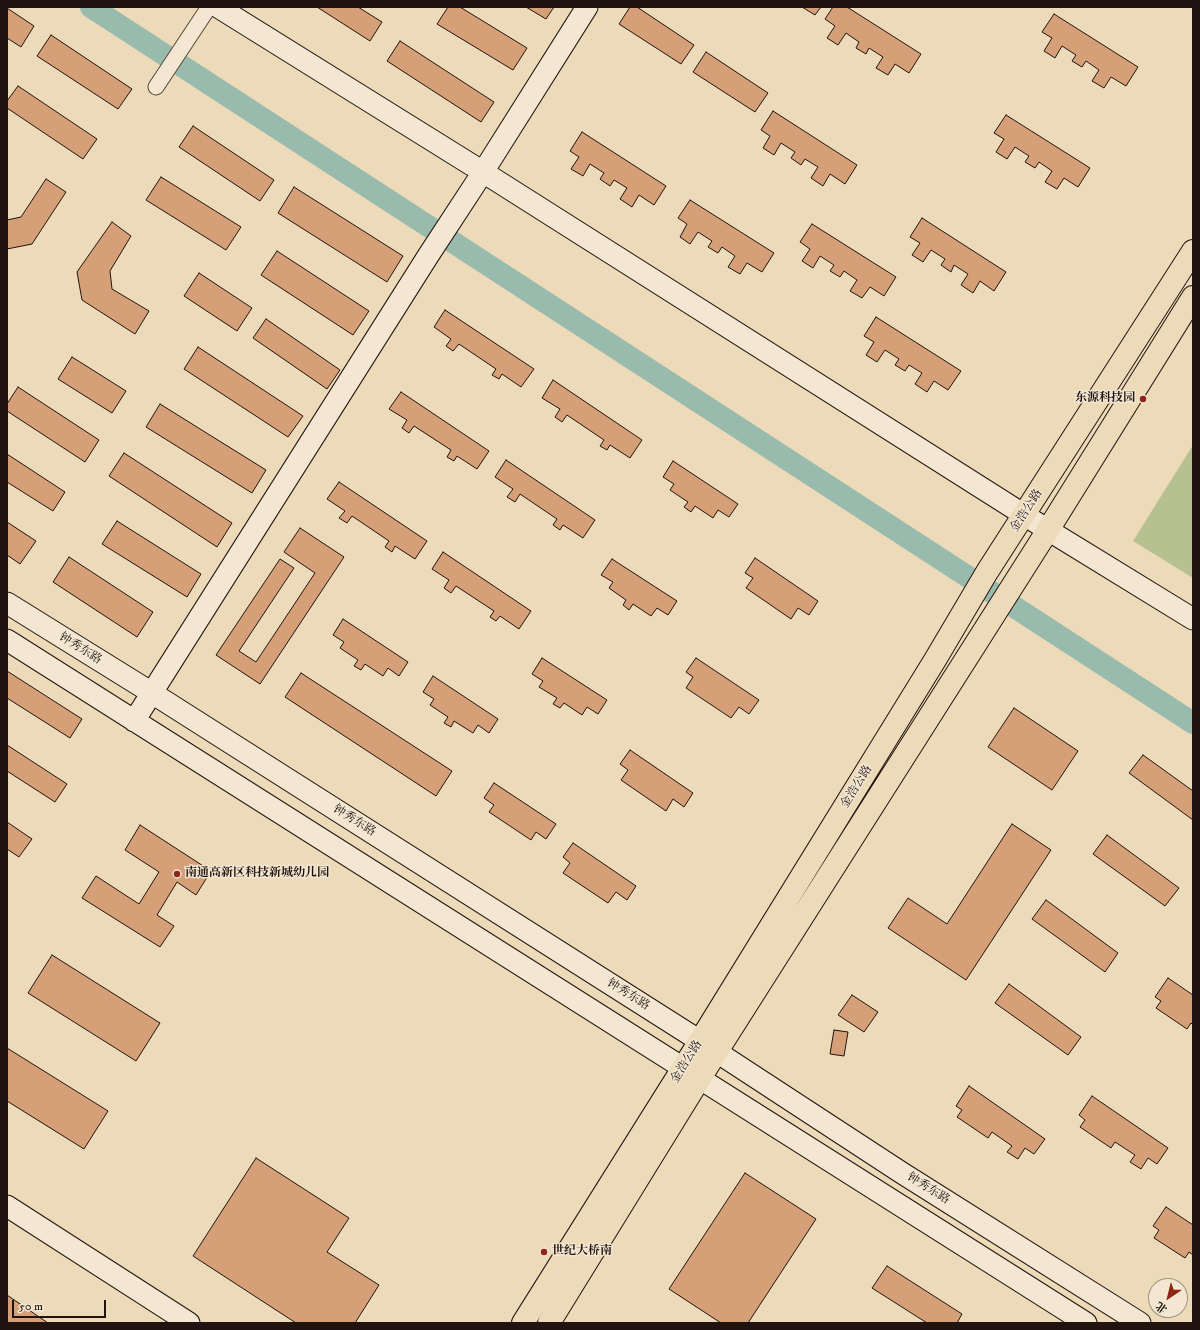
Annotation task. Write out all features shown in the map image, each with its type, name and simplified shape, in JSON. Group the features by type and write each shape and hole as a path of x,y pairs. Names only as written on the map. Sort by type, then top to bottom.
{"main road":[{"path":"218,7 483,172 1025,514 1048,530 1193,619"},
{"path":"134,721 587,7"},
{"name":"金浩公路","path":"709,1047 968,603 1193,251"},
{"path":"548,1323 692,1073 992,619 1193,297"},
{"name":"钟秀东路","path":"7,603 152,693 709,1047 902,1173 1140,1323"},
{"path":"7,640 1086,1323"},
{"name":"金浩公路","path":"523,1323 692,1073"},
{"path":"7,1206 189,1323"}],"street":[{"path":"158,84 209,7"}],"green space":[{"path":"1193,445 1193,578 1133,541"}],"building":[{"path":"317,7 358,7 382,22 370,41"},
{"path":"448,7 460,7 527,48 513,70 437,24"},
{"path":"526,7 554,7 546,19"},
{"path":"630,7 637,7 694,45 681,64 619,24"},
{"path":"802,7 821,7 815,15"},
{"path":"833,7 847,7 921,54 909,73 895,64 888,75 876,68 883,57 869,48 866,54 856,48 859,42 846,33 838,45 827,38 835,26 825,19"},
{"path":"7,8 34,26 21,47 7,38"},
{"path":"1054,14 1138,67 1126,86 1111,77 1104,88 1092,81 1099,70 1086,61 1082,67 1072,61 1076,55 1062,46 1055,58 1044,51 1052,38 1042,32"},
{"path":"51,35 132,89 118,109 37,56"},
{"path":"400,41 494,102 481,122 387,61"},
{"path":"706,52 768,93 755,112 693,72"},
{"path":"18,86 97,139 83,159 7,108 7,101"},
{"path":"773,111 857,165 845,184 830,174 823,186 811,178 818,167 805,159 801,165 791,158 795,152 781,143 774,155 763,148 770,136 761,130"},
{"path":"1006,115 1090,168 1078,187 1064,178 1057,189 1045,182 1052,171 1039,162 1035,168 1025,162 1029,156 1015,147 1007,159 996,152 1004,139 994,133"},
{"path":"193,126 274,180 260,201 179,147"},
{"path":"582,132 666,186 654,205 639,195 632,207 620,199 627,188 614,180 610,186 600,179 604,173 590,164 583,176 571,169 579,157 570,151"},
{"path":"161,177 241,227 226,250 146,200"},
{"path":"46,179 66,192 32,244 7,249 7,220 21,217"},
{"path":"294,187 403,256 387,282 278,213"},
{"path":"690,200 774,253 762,272 747,263 740,274 728,267 735,256 722,247 718,253 708,247 712,241 698,232 690,244 680,237 687,224 678,218"},
{"path":"922,218 1006,272 994,291 980,281 973,293 961,285 968,274 954,265 951,272 941,265 945,259 931,250 923,262 912,255 920,243 910,237"},
{"path":"112,222 131,236 110,271 112,289 149,311 135,334 82,300 77,272"},
{"path":"812,224 896,277 884,296 870,287 862,298 850,291 857,280 844,271 840,277 830,271 834,265 820,256 813,268 802,261 810,249 800,242"},
{"path":"277,251 369,311 353,335 261,275"},
{"path":"199,273 252,308 237,331 184,296"},
{"path":"445,310 534,369 521,387 502,374 499,379 492,375 496,369 459,344 453,351 446,346 451,339 434,327"},
{"path":"876,317 961,371 948,390 934,381 927,392 915,384 922,373 909,365 905,371 895,365 899,359 885,350 877,362 866,355 874,342 864,336"},
{"path":"266,319 340,370 327,389 253,338"},
{"path":"198,347 303,416 288,437 184,369"},
{"path":"72,357 126,391 112,413 58,379"},
{"path":"553,380 642,440 630,458 610,445 607,450 600,446 604,440 567,415 562,422 555,417 560,409 542,398"},
{"path":"18,387 99,440 85,462 7,411 7,404"},
{"path":"401,392 489,451 477,469 457,456 454,461 447,457 451,450 414,426 409,433 402,428 407,420 389,409"},
{"path":"160,404 266,470 252,493 146,427"},
{"path":"124,453 232,523 217,547 109,476"},
{"path":"7,454 65,492 53,511 7,482"},
{"path":"506,460 595,520 583,538 563,525 560,530 553,525 557,519 520,494 515,502 507,497 513,489 495,477"},
{"path":"673,461 738,504 729,517 718,510 713,518 695,506 691,512 684,507 688,502 670,490 674,484 663,477"},
{"path":"339,482 427,541 415,559 395,546 392,552 385,547 389,541 352,516 347,523 339,518 345,511 327,499"},
{"path":"117,521 201,574 187,597 102,544"},
{"path":"7,522 36,541 20,564 7,555"},
{"path":"300,528 344,557 260,684 216,655 280,559 294,568 239,651 256,662 315,573 284,552"},
{"path":"443,552 531,611 519,629 500,616 496,621 490,617 494,611 456,586 451,593 444,588 449,580 432,569"},
{"path":"69,557 153,612 137,637 53,582"},
{"path":"755,558 818,601 809,615 798,608 791,619 746,588 753,578 745,573"},
{"path":"612,559 677,601 668,615 657,608 651,616 633,604 629,610 623,605 626,600 609,588 613,582 601,575"},
{"path":"343,619 408,662 399,676 388,668 383,676 365,664 361,670 354,666 358,660 340,648 344,642 333,635"},
{"path":"542,658 607,700 598,714 587,707 582,715 564,703 560,708 553,704 557,698 539,687 543,681 532,674"},
{"path":"696,658 759,700 749,714 739,707 731,718 686,688 693,677 686,672"},
{"path":"7,671 82,719 70,738 7,698"},
{"path":"301,673 452,771 436,796 285,697"},
{"path":"433,676 498,719 489,733 478,725 473,733 454,721 451,727 444,723 448,717 430,705 434,699 423,692"},
{"path":"1014,708 1078,751 1052,790 988,747"},
{"path":"7,745 67,784 55,802 7,771"},
{"path":"630,750 693,793 684,807 673,799 666,811 621,780 628,770 620,764"},
{"path":"1143,755 1193,791 1193,820 1129,773"},
{"path":"494,783 556,824 546,839 536,832 531,840 489,812 494,805 484,798"},
{"path":"7,822 32,839 19,857 7,849"},
{"path":"1012,824 1051,850 966,980 888,928 908,898 947,924"},
{"path":"140,825 211,871 196,895 177,882 157,915 174,926 160,947 82,898 96,876 139,904 159,872 125,850"},
{"path":"1107,835 1179,888 1165,906 1093,854"},
{"path":"573,843 636,886 627,900 616,892 608,903 563,873 570,863 563,857"},
{"path":"1046,900 1118,953 1105,972 1032,919"},
{"path":"52,955 160,1023 136,1061 28,993"},
{"path":"1168,978 1193,995 1193,1025 1191,1023 1187,1029 1156,1008 1161,1001 1155,997"},
{"path":"1009,984 1081,1037 1068,1055 995,1003"},
{"path":"852,995 878,1012 864,1032 838,1015"},
{"path":"834,1030 848,1032 844,1056 830,1054"},
{"path":"7,1048 108,1111 84,1149 7,1101"},
{"path":"969,1086 1045,1139 1034,1154 1025,1148 1018,1159 1007,1152 1012,1146 992,1132 988,1138 957,1117 962,1110 956,1106"},
{"path":"1092,1096 1168,1148 1157,1164 1148,1158 1141,1169 1130,1162 1135,1155 1115,1142 1111,1148 1080,1127 1085,1120 1079,1115"},
{"path":"256,1158 349,1218 327,1252 379,1285 355,1323 296,1323 193,1256"},
{"path":"745,1173 816,1219 748,1323 721,1323 669,1289"},
{"path":"1166,1207 1193,1225 1193,1255 1189,1252 1185,1258 1154,1238 1159,1230 1153,1226"},
{"path":"887,1266 962,1314 957,1323 927,1323 872,1288"},
{"path":"7,1295 48,1323 7,1323"}],"waterway":[{"path":"91,7 1193,723"}],"place":[{"name":"东源科技园","path":"1143,399"},
{"name":"南通高新区科技新城幼儿园","path":"177,874"},
{"name":"世纪大桥南","path":"544,1252"}]}
